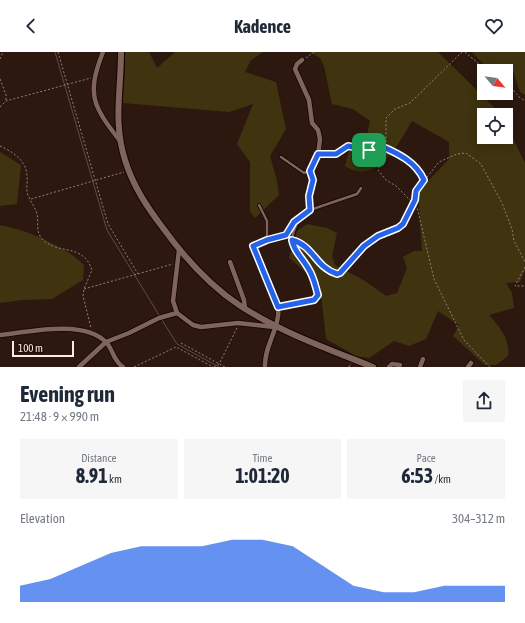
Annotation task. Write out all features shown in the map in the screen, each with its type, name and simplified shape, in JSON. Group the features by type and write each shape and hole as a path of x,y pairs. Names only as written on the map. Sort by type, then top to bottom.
{"street":[{"path":"102,52 93,77 93,95 98,110 121,142"},
{"path":"121,52 117,116 121,142 129,171 148,208 179,250 206,277 245,309 276,327 374,367"},
{"path":"265,367 265,359 276,327 278,307 253,246 267,240 286,235 294,222 310,210 309,196 313,180 310,171 318,154 320,139 318,130 312,124 309,100 295,69 297,64 302,60"},
{"path":"179,250 173,302 177,313 193,325 201,327 238,323 276,327"},
{"path":"230,262 244,300 245,309"},
{"path":"80,367 106,342 129,333 159,318 177,313"},
{"path":"0,335 61,328 82,330 96,335 106,342 121,367"},
{"path":"420,367 423,359"},
{"path":"389,367 392,364 400,365"}],"lane":[{"path":"281,157 304,172 310,171"},
{"path":"310,210 357,194 361,188"},
{"path":"259,205 267,220 267,240"},
{"path":"278,307 314,300 318,295 315,280 308,267 300,258 292,240 301,216"}],"path":[{"path":"0,59 3,52"},
{"path":"58,52 108,224 138,274"},
{"path":"302,60 314,52"},
{"path":"462,52 410,103 395,109 386,118 386,143 388,149 378,170 386,180 396,186 419,212 422,231 438,286 464,340 490,367"},
{"path":"465,52 479,64"},
{"path":"0,107 6,101 93,77"},
{"path":"0,79 6,95 6,101"},
{"path":"513,90 519,97 525,101"},
{"path":"0,146 18,157 26,168 27,192 36,209 38,234 48,244 71,250 84,256 90,263 92,270 84,289 83,296 91,329 96,335"},
{"path":"318,154 336,154 348,146 369,150 381,146 415,164 424,180"},
{"path":"292,240 304,244 317,260 328,270 337,274 341,272 364,246 378,236 398,228 403,224 413,204 416,191 424,180 430,176 440,162 451,156 466,153 475,158 481,164 507,211 514,241 525,262"},
{"path":"30,199 129,171"},
{"path":"84,289 177,263"},
{"path":"525,267 515,286 525,286"},
{"path":"134,367 176,346 213,367 219,364 237,331 238,323"},
{"path":"181,343 225,367"}],"shaded area":[{"path":"124,52 149,52 157,68 175,52 263,52 251,60 245,72 276,82 286,129 270,156 279,195 255,218 250,212 250,162 237,144 253,104 229,112 123,103 125,71"},
{"path":"310,52 438,52 477,90 477,100 487,100 495,108 477,108 477,144 513,144 513,138 525,163 525,270 520,282 506,283 512,293 514,308 489,315 497,324 506,339 508,350 508,356 496,365 485,365 453,336 459,325 438,311 426,339 409,346 394,341 369,358 356,356 326,339 320,284 289,258 297,231 307,224 327,228 337,233 332,256 335,265 365,281 386,296 397,293 407,268 403,257 414,251 422,251 418,192 449,159 449,142 412,121 390,155 375,168 366,171 357,171 345,166 351,144 367,135 370,121 353,109 332,104 324,66 320,58"},
{"path":"472,52 525,52 525,95 520,92 513,71 513,64 483,64"},
{"path":"0,152 21,165 17,204 0,206"},
{"path":"0,225 11,227 33,235 67,251 84,265 83,280 52,299 22,300 0,303"}],"waterway":[{"path":"55,52 107,230 159,315"},
{"path":"162,320 177,344 219,367"}],"route":[{"path":"348,146 369,150 378,146 388,149 415,164 424,180 416,191 415,200 403,224 398,228 378,236 364,246 341,272 337,274 332,273 317,260 304,244 292,240 293,246 315,280 318,295 314,300 295,302 278,307 253,246 267,240 286,235 291,224 310,210 309,196 313,180 312,173 310,171 318,154 333,155 339,153 343,148 348,146"}]}
